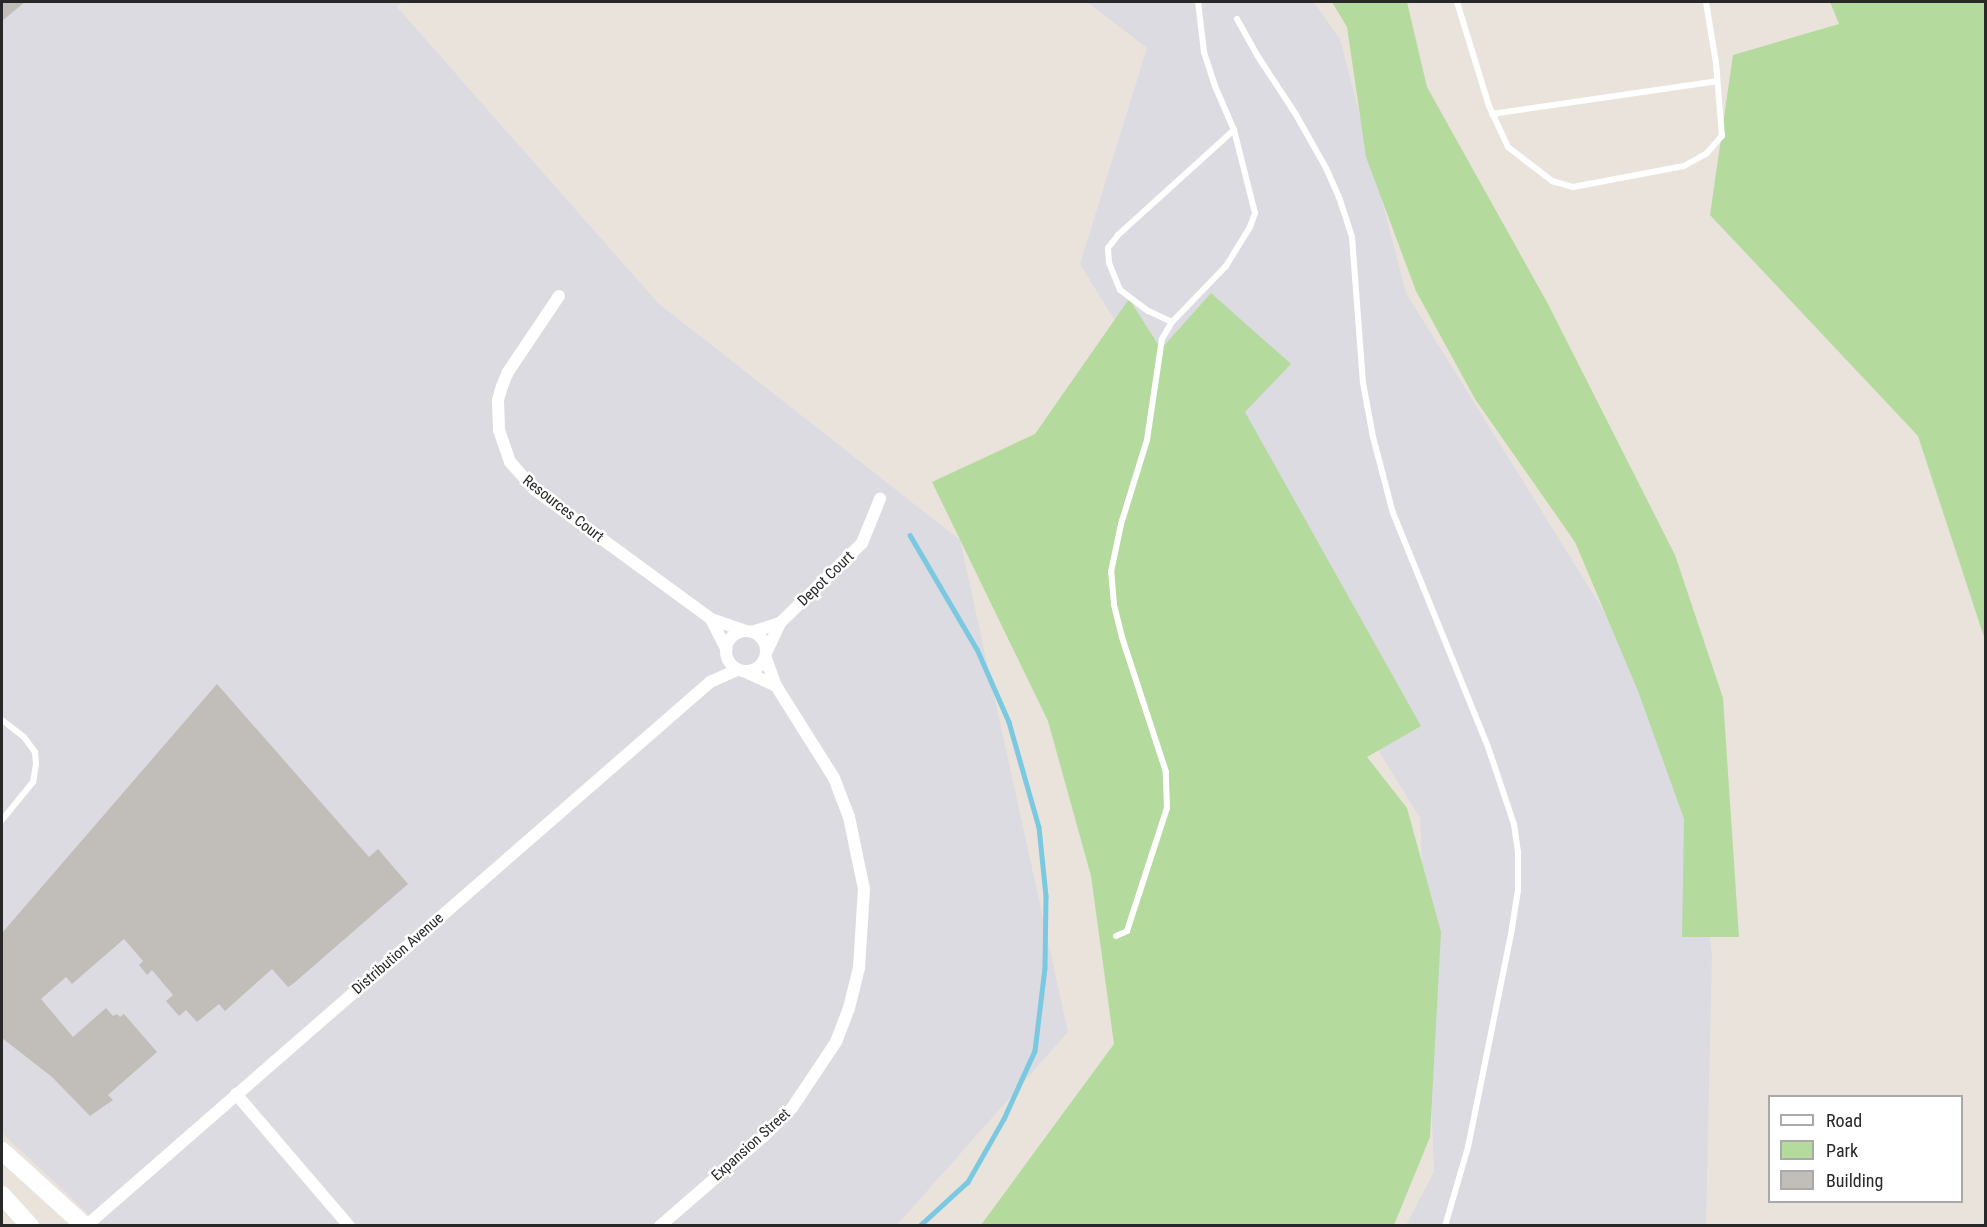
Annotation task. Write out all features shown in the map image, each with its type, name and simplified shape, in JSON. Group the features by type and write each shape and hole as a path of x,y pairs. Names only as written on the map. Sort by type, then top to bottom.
{"main road":[{"path":"2,1150 85,1226"},
{"path":"2,1195 30,1226"}],"street":[{"name":"Resources Court","path":"559,296 508,372 502,386 498,400 498,423 506,454 515,470 535,490 711,619"},
{"name":"Depot Court","path":"780,623 862,543 880,499"},
{"path":"711,619 762,639 766,654"},
{"path":"711,619 727,653 741,670 776,686"},
{"path":"710,682 727,653 732,637 780,623"},
{"path":"710,682 741,670 757,668 780,623"},
{"name":"Expansion Street","path":"660,1226 764,1136 792,1108 836,1042 856,986 864,912 864,889 854,835 834,778 776,686 766,654"},
{"name":"Distribution Avenue","path":"85,1226 710,682"},
{"path":"236,1094 350,1226"}],"lane":[{"path":"1116,936 1127,932 1167,808 1166,772 1122,637 1113,604 1110,572 1121,524 1147,440 1162,339 1172,322 1226,266 1250,227 1255,213 1234,130 1215,86 1204,52 1198,2"},
{"path":"1457,2 1492,114 1508,147 1552,181 1573,187 1684,166 1707,153 1722,136 1706,2"},
{"path":"1237,18 1306,131 1339,197 1352,237 1364,383 1373,437 1394,513 1487,744 1514,824 1518,852 1518,890 1512,929 1468,1148 1445,1226"},
{"path":"1492,114 1717,81"},
{"path":"1172,322 1148,311 1120,290 1111,270 1108,248 1118,235 1234,130"},
{"path":"2,720 24,737 36,752 33,782 2,820"}],"shaded area":[{"path":"2,2 402,2 397,7 658,303 960,540 1068,1032 897,1225 100,1225 2,1133"},
{"path":"1087,2 1314,2 1340,39 1406,293 1659,700 1697,834 1712,954 1706,1225 1406,1225 1434,1172 1420,818 1080,264 1147,48"}],"green space":[{"path":"1332,2 1407,2 1427,87 1548,304 1675,555 1723,698 1739,937 1682,937 1684,819 1638,691 1575,542 1475,399 1416,291 1366,157 1347,27"},
{"path":"1830,2 1985,2 1985,640 1918,436 1710,215 1733,55 1839,24"},
{"path":"1211,293 1291,364 1245,412 1421,726 1367,757 1407,808 1441,932 1430,1137 1394,1225 981,1225 1114,1044 1091,876 1048,721 932,482 1035,434 1129,299 1161,349"}],"building":[{"path":"2,2 25,2 2,21"},
{"path":"217,684 369,857 378,849 408,884 288,987 272,969 225,1011 219,1004 197,1022 186,1010 179,1016 166,1001 173,995 152,970 147,975 139,965 143,961 124,939 72,984 66,977 41,999 73,1037 106,1008 113,1016 117,1014 120,1017 124,1014 157,1052 108,1095 113,1100 90,1116 52,1077 2,1038 2,933"}],"waterway":[{"path":"910,535 977,649 1009,722 1039,827 1046,896 1045,968 1035,1051 1004,1119 968,1182 920,1226"}]}
